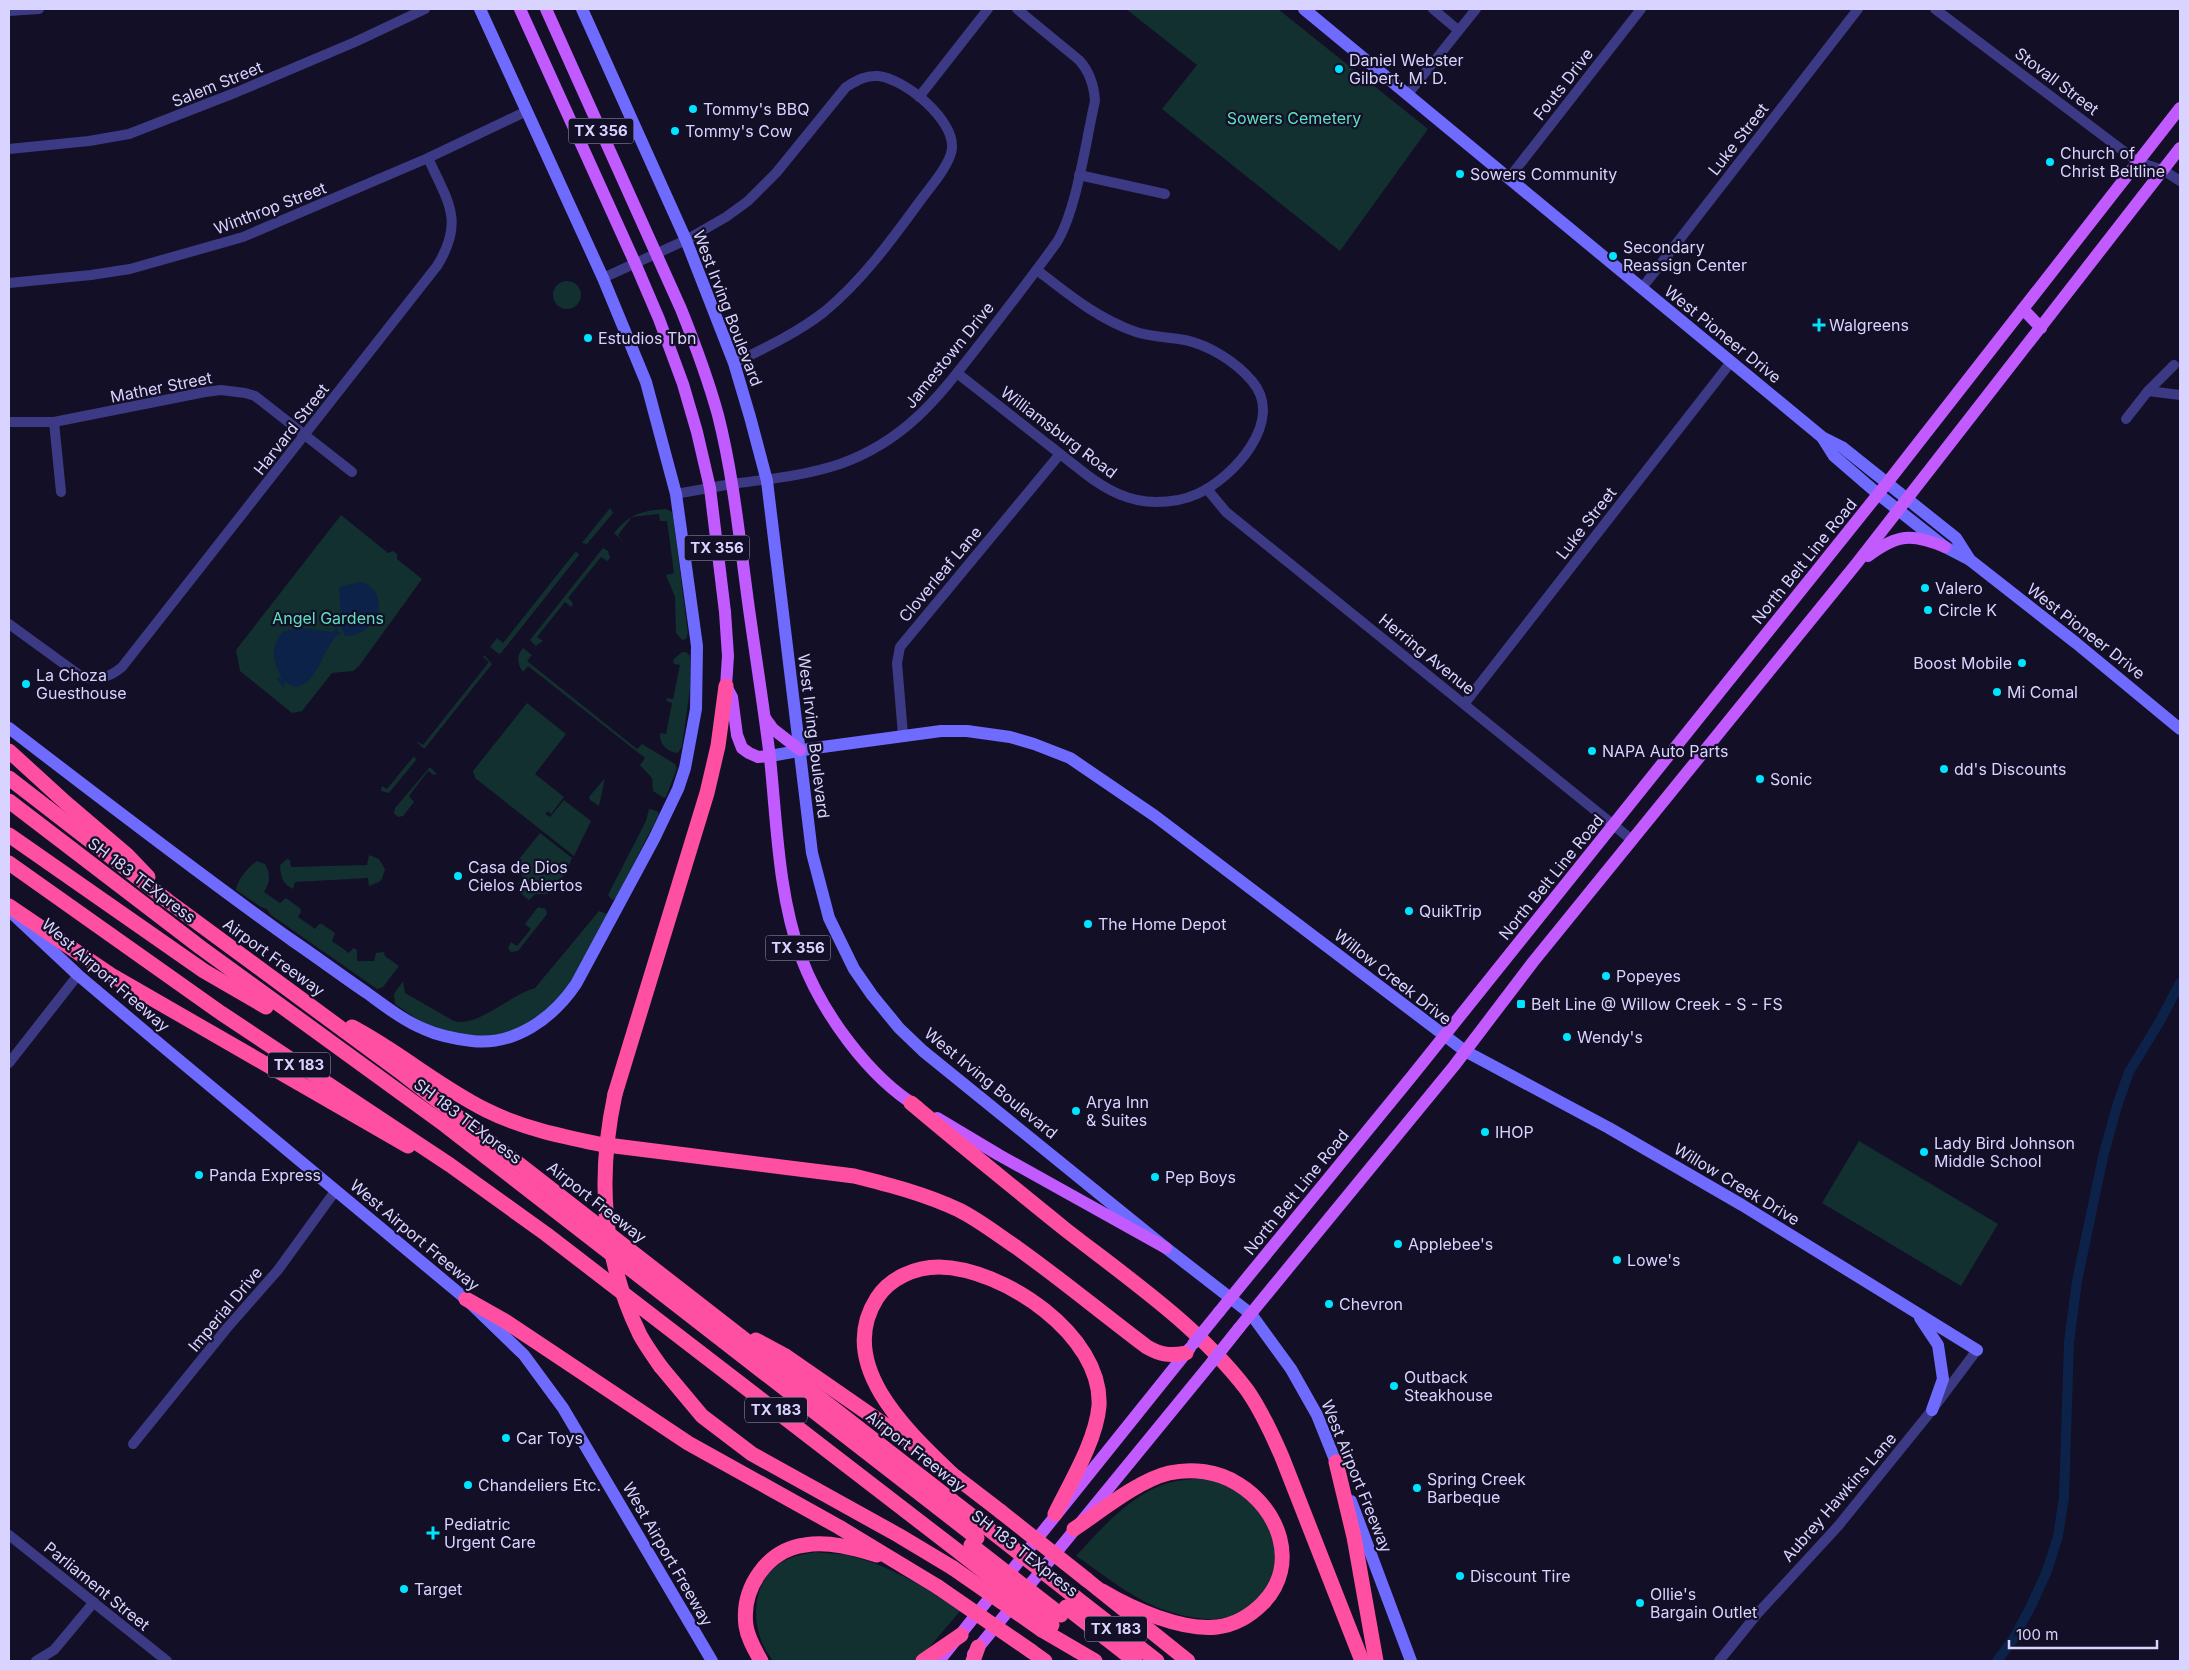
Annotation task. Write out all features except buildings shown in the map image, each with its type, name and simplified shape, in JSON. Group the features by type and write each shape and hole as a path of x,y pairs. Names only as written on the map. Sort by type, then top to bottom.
{"highway":[{"path":"726,686 718,746 707,793 615,1094 607,1133 604,1182 608,1230 613,1259 626,1300 641,1336 661,1367 702,1416 752,1454 898,1535 953,1568 1060,1615"},
{"path":"9,751 134,861 168,902"},
{"name":"Airport Freeway","path":"9,778 168,902 312,1006 468,1125 718,1319 1060,1615 1097,1661"},
{"name":"SH 183 TEXpress","path":"9,801 200,946 445,1125 974,1542"},
{"name":"SH 183 TEXpress","path":"9,813 266,1006 484,1166 974,1542"},
{"path":"9,835 204,971 266,1006"},
{"name":"Airport Freeway","path":"9,863 213,1007 450,1165 974,1542 1060,1615 1158,1661"},
{"path":"9,906 111,975 301,1083 385,1135 450,1165"},
{"path":"312,1006 376,1040 444,1086 477,1105 519,1124 560,1136 599,1144 854,1176 894,1185 928,1196 961,1211 994,1232 1031,1258 1146,1347 1160,1354 1172,1356 1190,1349"},
{"path":"911,1103 991,1170 1192,1330 1242,1384 1267,1424 1282,1457 1362,1661"},
{"path":"951,1473 910,1432 889,1406 869,1371 864,1353 864,1333 869,1311 881,1293 896,1279 916,1270 938,1267 962,1270 988,1278 1039,1306 1061,1323 1078,1342 1086,1355 1097,1383 1098,1406 1094,1428 1055,1514"},
{"path":"466,1299 505,1321 688,1444 905,1566 1045,1661"},
{"path":"718,1319 784,1355 880,1421 1000,1511 1188,1661"},
{"path":"1336,1462 1354,1537 1376,1661"},
{"path":"1074,1529 1150,1479 1190,1470 1212,1472 1233,1480 1252,1492 1268,1510 1278,1528 1282,1544 1283,1562 1278,1580 1269,1597 1256,1611 1237,1622 1217,1627 1175,1622 1136,1608 1102,1592"},
{"path":"761,1661 753,1648 746,1627 746,1608 750,1590 759,1573 773,1558 788,1549 804,1545 824,1544 866,1552 905,1566"},
{"name":"SH 183 TEXpress","path":"1060,1615 1121,1661"},
{"name":"SH 183 TEXpress","path":"1060,1615 1135,1661"},
{"path":"923,1661 961,1635"}],"main road":[{"name":"TX 356","path":"520,9 635,263 659,319 683,384 710,488 725,612 728,656 726,686"},
{"name":"TX 356","path":"546,9 681,309 717,413 732,484 770,756 783,891 801,957 815,990 833,1021 854,1048 911,1103"},
{"name":"North Belt Line Road","path":"939,1661 1055,1514 1614,825 1887,483 2180,108"},
{"path":"968,1661 976,1654 1074,1529 1465,1051 1533,962 1858,563 1898,509 2180,148"},
{"path":"2023,309 2041,328"},
{"path":"1858,563 1886,542 1899,538 1912,536 1924,538 1945,546"},
{"path":"726,686 732,697 737,735 742,748 758,757 770,756"},
{"path":"764,716 773,729 800,750"},
{"path":"911,1103 999,1156 1166,1248"}],"street":[{"path":"9,11 39,9"},
{"name":"Salem Street","path":"9,149 89,141 136,131 237,92 355,42 425,9"},
{"path":"9,728 222,890 402,1018 424,1029 437,1034 474,1041 494,1040 511,1036 534,1026 552,1014 576,984 654,839 678,789 685,768 696,708 697,659 676,494 646,382 603,278 480,9"},
{"name":"West Irving Boulevard","path":"582,9 686,240 734,363 767,481 812,853 829,918 854,969 899,1028 923,1051 1250,1314"},
{"path":"919,97 988,9"},
{"name":"Jamestown Drive","path":"676,494 732,484 767,481 812,472 842,463 888,440 922,415 1037,270 1067,222 1095,101 1091,78 1086,68 1071,52 1017,9"},
{"name":"West Pioneer Drive","path":"1304,9 1822,437 1842,447 1956,538 1970,560"},
{"path":"1433,9 1458,30"},
{"path":"1408,94 1476,9"},
{"name":"Fouts Drive","path":"1509,178 1641,9"},
{"name":"Luke Street","path":"1642,288 1858,9"},
{"name":"Stovall Street","path":"1935,9 2138,162 2163,170 2180,181"},
{"path":"603,278 656,252 686,240 726,217 755,195 846,87 856,81 871,76 891,79 919,97 938,113 948,131 952,149 942,170 901,228 844,294 811,321 767,347 734,363"},
{"name":"Winthrop Street","path":"9,283 130,269 243,237 428,158 527,111"},
{"name":"Harvard Street","path":"9,624 82,677 94,679 108,677 122,667 437,266 448,249 451,240 451,214 428,158"},
{"path":"1078,175 1165,194"},
{"name":"Williamsburg Road","path":"957,372 1106,488 1134,499 1154,502 1170,501 1195,495 1207,489 1227,473 1258,434 1263,418 1262,397 1252,381 1229,361 1203,346 1186,340 1138,332 1107,320 1089,310 1037,270"},
{"name":"Luke Street","path":"1465,703 1731,362"},
{"path":"2126,419 2148,391 2174,365"},
{"name":"Mather Street","path":"9,422 54,422 221,390 246,393 255,396 352,472"},
{"path":"2148,391 2180,394"},
{"path":"54,422 61,492"},
{"name":"West Pioneer Drive","path":"1822,437 1834,456 1878,494 1945,546 1970,560 2094,657 2180,729"},
{"name":"Cloverleaf Lane","path":"903,735 897,663 900,647 1060,454"},
{"name":"Herring Avenue","path":"1207,489 1226,512 1465,703 1632,840"},
{"name":"Willow Creek Drive","path":"770,756 800,750 941,731 990,734 1034,744 1079,763 1248,885 1465,1051 1617,1133 1742,1205 1977,1350"},
{"name":"West Airport Freeway","path":"9,910 78,975 466,1299 524,1355 563,1408 712,1661"},
{"path":"9,1063 78,975"},
{"name":"Imperial Drive","path":"133,1444 226,1328 278,1270 336,1190"},
{"path":"1910,1307 1927,1326 1938,1345 1943,1379 1932,1410"},
{"name":"West Airport Freeway","path":"1250,1314 1291,1369 1317,1414 1411,1661"},
{"name":"Aubrey Hawkins Lane","path":"1719,1661 1758,1613 1838,1525 1932,1410 1977,1350"},
{"name":"Parliament Street","path":"9,1535 167,1661"},
{"path":"36,1661 54,1650 94,1602"}],"green space":[{"name":"Sowers Cemetery","path":"1126,9 1278,9 1428,129 1340,251 1162,109 1197,65"},
{"path":"567,281 577,285 581,295 577,305 567,309 557,305 553,295 557,285"},
{"path":"610,508 613,513 587,544 582,543"},
{"path":"666,509 672,512 673,517 688,633 686,639 682,640 676,633 675,597 666,575 674,573 667,521 660,521 659,514 632,517 618,535 623,541 614,533 626,521 631,517 637,514"},
{"name":"Angel Gardens","path":"341,515 388,553 393,551 397,554 397,559 422,579 359,666 353,671 332,673 302,711 292,713 240,671 236,650"},
{"path":"603,548 608,551 610,558 607,561 601,557 568,598 573,603 571,607 565,602 537,637 543,641 536,646 530,640"},
{"path":"576,551 579,555 501,653 499,654 490,647 497,638 503,643"},
{"path":"523,648 532,655 527,661 637,749 642,744 675,764 677,768 666,797 664,798 653,791 652,778 640,765 645,758 528,666 523,672 518,660"},
{"path":"682,652 686,652 690,656 690,689 682,746 678,753 664,747 660,733 666,734 672,703 666,701 667,698 673,699 680,665 674,664 673,660"},
{"path":"484,655 492,664 425,748 423,748 416,741 423,745 489,662 483,657"},
{"path":"527,703 566,734 535,774 564,797 551,814 548,811 545,814 550,817 564,800 591,821 574,856 475,778 473,771"},
{"path":"414,756 416,760 389,793 381,791 382,786 387,789"},
{"path":"430,767 437,774 434,775 428,771 409,796 414,802 403,816 398,817 394,813 395,808"},
{"path":"605,778 599,806 590,800 589,797"},
{"path":"649,809 657,811 659,814 616,898 612,900 608,895 646,821"},
{"path":"540,833 572,858 565,874 548,894 535,894 529,900 519,892 523,887 519,883 523,878 516,863"},
{"path":"369,855 379,859 385,869 382,879 369,886 368,878 295,882 293,889 286,885 282,877 280,865 287,859 290,860 291,867 367,865"},
{"path":"257,861 265,864 269,875 269,882 264,892 280,903 286,898 300,908 301,912 298,917 315,929 319,924 322,924 335,933 332,941 349,953 353,948 357,950 357,961 374,961 376,953 384,952 385,956 399,966 383,987 377,989 271,915 267,909 236,890 244,874"},
{"path":"538,907 546,909 547,914 518,951 511,952 508,948 511,942 517,946 531,929 525,924"},
{"path":"599,911 607,914 560,1001 523,1028 487,1037 461,1036 424,1024 395,1004 394,994 403,981 405,993 454,1021 473,1020 535,988"},
{"path":"1859,1141 1998,1224 1961,1286 1822,1203"},
{"path":"1200,1478 1226,1484 1246,1497 1263,1515 1275,1538 1276,1562 1270,1580 1264,1591 1248,1609 1230,1617 1206,1619 1181,1615 1161,1609 1123,1589 1076,1556 1116,1514 1139,1497 1152,1489 1169,1483"},
{"path":"816,1552 840,1554 868,1561 909,1579 961,1610 927,1650 914,1661 773,1661 765,1650 757,1623 758,1595 763,1582 771,1571 782,1562"}],"water":[{"path":"361,582 371,587 377,595 379,604 377,613 373,622 366,629 356,634 345,636 342,628 338,626 341,615 339,589 341,586"},
{"path":"301,628 332,632 337,628 341,635 337,635 332,642 316,672 309,680 302,685 294,686 285,682 283,684 284,688 276,678 282,679 275,660 274,648 284,631"}],"waterway":[{"path":"1997,1661 2014,1638 2031,1606 2047,1571 2058,1536 2064,1497 2069,1342 2077,1281 2103,1157 2117,1106 2129,1072 2160,1021 2180,983"}],"place":[{"name":"Daniel Webster Gilbert, M. D.","path":"1339,69"},
{"name":"Tommy's BBQ","path":"693,109"},
{"name":"Tommy's Cow","path":"675,131"},
{"name":"Church of Christ Beltline","path":"2050,162"},
{"name":"Sowers Community","path":"1460,174"},
{"name":"Secondary Reassign Center","path":"1613,256"},
{"name":"Walgreens","path":"1819,325"},
{"name":"Estudios Tbn","path":"588,338"},
{"name":"Valero","path":"1925,588"},
{"name":"Circle K","path":"1928,610"},
{"name":"Boost Mobile","path":"2022,663"},
{"name":"La Choza Guesthouse","path":"26,684"},
{"name":"Mi Comal","path":"1997,692"},
{"name":"NAPA Auto Parts","path":"1592,751"},
{"name":"dd's Discounts","path":"1944,769"},
{"name":"Sonic","path":"1760,779"},
{"name":"Casa de Dios Cielos Abiertos","path":"458,876"},
{"name":"QuikTrip","path":"1409,911"},
{"name":"The Home Depot","path":"1088,924"},
{"name":"Popeyes","path":"1606,976"},
{"name":"Belt Line @ Willow Creek - S - FS","path":"1521,1004"},
{"name":"Wendy's","path":"1567,1037"},
{"name":"Arya Inn & Suites","path":"1076,1111"},
{"name":"IHOP","path":"1485,1132"},
{"name":"Lady Bird Johnson Middle School","path":"1924,1152"},
{"name":"Panda Express","path":"199,1175"},
{"name":"Pep Boys","path":"1155,1177"},
{"name":"Applebee's","path":"1398,1244"},
{"name":"Lowe's","path":"1617,1260"},
{"name":"Chevron","path":"1329,1304"},
{"name":"Outback Steakhouse","path":"1394,1386"},
{"name":"Car Toys","path":"506,1438"},
{"name":"Chandeliers Etc.","path":"468,1485"},
{"name":"Spring Creek Barbeque","path":"1417,1488"},
{"name":"Pediatric Urgent Care","path":"433,1533"},
{"name":"Discount Tire","path":"1460,1576"},
{"name":"Target","path":"404,1589"},
{"name":"Ollie's Bargain Outlet","path":"1640,1603"}]}
